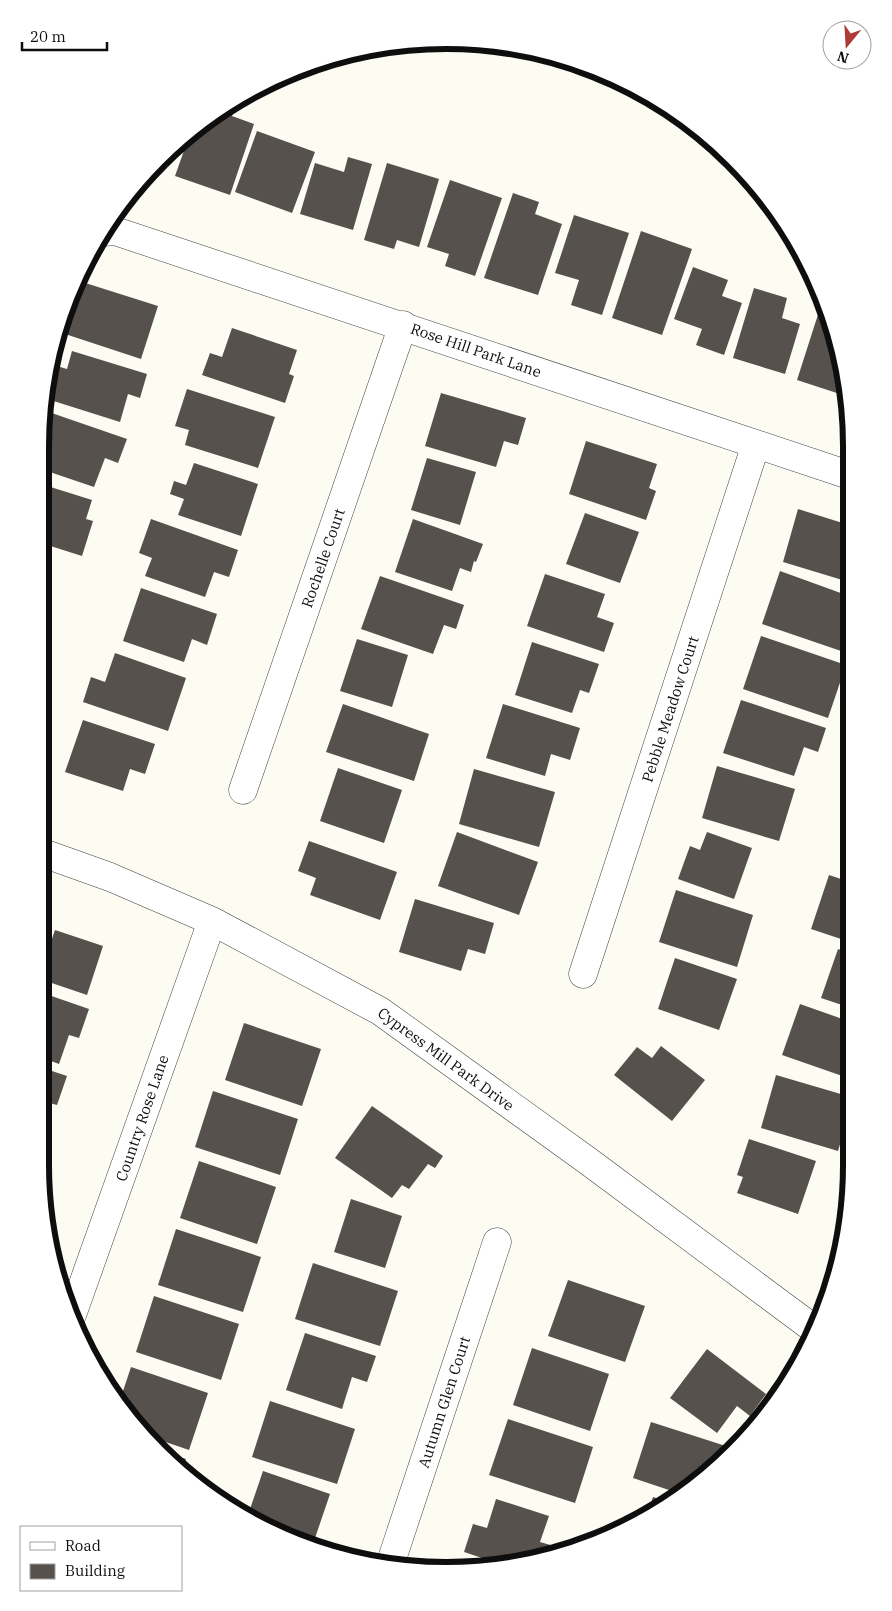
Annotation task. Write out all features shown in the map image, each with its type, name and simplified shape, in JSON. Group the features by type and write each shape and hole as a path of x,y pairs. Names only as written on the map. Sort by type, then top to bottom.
{"street":[{"name":"Rose Hill Park Lane","path":"112,231 843,473"},
{"name":"Rochelle Court","path":"243,790 403,326"},
{"name":"Pebble Meadow Court","path":"583,974 756,444"},
{"name":"Cypress Mill Park Drive","path":"49,855 110,877 212,921 380,1010 588,1161 809,1325"},
{"name":"Country Rose Lane","path":"75,1306 212,921"},
{"name":"Autumn Glen Court","path":"392,1559 496,1242"}],"building":[{"path":"235,110 232,116 254,124 230,195 175,176 186,146 225,116"},
{"path":"257,131 315,152 292,213 235,192"},
{"path":"348,157 372,164 353,230 300,214 315,163 344,172"},
{"path":"387,163 439,179 419,247 397,240 394,249 364,240"},
{"path":"450,180 502,198 475,276 445,266 449,254 427,247"},
{"path":"513,193 539,202 535,214 562,224 538,295 484,278"},
{"path":"574,215 629,233 602,315 571,305 579,280 555,273"},
{"path":"641,231 692,249 662,335 612,318"},
{"path":"693,267 728,280 722,296 742,303 724,355 696,345 702,329 674,319"},
{"path":"84,283 158,306 141,359 65,334"},
{"path":"754,288 787,298 782,318 800,324 785,374 733,358"},
{"path":"819,311 830,343 840,394 797,380"},
{"path":"232,328 297,350 289,374 294,376 285,403 202,375 210,353 222,357"},
{"path":"72,351 147,374 140,398 128,394 120,422 52,400 57,366 67,369"},
{"path":"187,389 275,417 258,468 185,445 189,430 175,426"},
{"path":"441,393 526,418 518,445 504,441 496,467 425,446"},
{"path":"51,413 127,439 118,463 105,458 94,487 49,472"},
{"path":"586,441 657,464 649,488 656,491 646,520 569,494"},
{"path":"427,458 476,472 460,525 411,510"},
{"path":"194,463 258,484 241,536 178,515 184,499 170,494 174,481 186,485"},
{"path":"49,487 92,500 86,519 93,521 82,556 49,546"},
{"path":"798,509 843,523 843,580 783,562"},
{"path":"585,513 639,532 620,583 566,564"},
{"path":"151,519 238,550 229,577 214,572 205,597 145,576 152,558 139,553"},
{"path":"413,519 483,544 476,562 474,561 471,572 460,568 452,591 395,572"},
{"path":"780,571 843,594 843,645 841,651 762,624"},
{"path":"545,574 605,594 597,617 614,623 604,652 527,626"},
{"path":"380,576 464,605 456,629 444,625 433,654 361,629"},
{"path":"141,588 217,614 207,645 192,639 184,662 123,641"},
{"path":"761,636 843,664 843,674 828,718 743,689"},
{"path":"357,639 408,655 392,707 340,691"},
{"path":"532,642 599,664 589,693 580,690 572,713 515,695"},
{"path":"115,653 186,678 168,731 83,702 91,677 105,682"},
{"path":"741,700 826,728 818,752 804,747 794,776 723,753"},
{"path":"343,704 429,734 414,781 326,752"},
{"path":"503,704 580,728 570,760 551,754 545,776 486,758"},
{"path":"83,720 155,744 145,774 130,769 123,791 65,772"},
{"path":"717,766 795,789 779,841 702,818"},
{"path":"338,768 402,790 384,843 320,821"},
{"path":"474,769 555,792 539,847 459,824"},
{"path":"457,832 538,862 519,915 438,886"},
{"path":"707,832 752,848 734,899 678,879 690,846 700,850"},
{"path":"309,841 397,872 380,920 310,895 316,878 298,871"},
{"path":"829,875 843,880 843,940 811,929"},
{"path":"676,890 753,915 737,967 659,942"},
{"path":"415,899 494,923 485,954 468,949 461,971 399,952"},
{"path":"55,930 103,946 87,995 49,982 49,947"},
{"path":"838,949 843,951 843,1005 821,998"},
{"path":"675,958 737,979 719,1030 658,1009"},
{"path":"49,995 89,1009 79,1038 69,1035 59,1064 49,1060"},
{"path":"800,1004 843,1019 843,1076 782,1055"},
{"path":"244,1023 321,1049 302,1106 225,1080"},
{"path":"661,1046 705,1080 672,1121 614,1075 637,1047 652,1058"},
{"path":"49,1070 67,1076 57,1105 49,1103"},
{"path":"776,1075 843,1095 843,1134 838,1151 761,1128"},
{"path":"213,1091 298,1119 280,1175 195,1147"},
{"path":"372,1106 443,1156 435,1168 428,1164 409,1189 402,1185 392,1198 335,1158"},
{"path":"749,1139 816,1161 798,1214 737,1193 743,1177 737,1175"},
{"path":"199,1161 276,1187 257,1244 180,1218"},
{"path":"351,1199 402,1216 385,1268 334,1252"},
{"path":"176,1229 261,1257 243,1312 158,1285"},
{"path":"313,1263 398,1291 380,1346 295,1319"},
{"path":"568,1280 645,1306 625,1362 548,1336"},
{"path":"154,1296 239,1324 221,1380 136,1352"},
{"path":"305,1333 376,1356 367,1382 352,1377 342,1409 286,1390"},
{"path":"532,1348 609,1374 590,1431 513,1405"},
{"path":"707,1349 766,1394 750,1416 737,1406 717,1433 670,1398"},
{"path":"131,1367 208,1393 189,1450 159,1440 122,1394"},
{"path":"270,1401 355,1429 337,1484 252,1457"},
{"path":"508,1419 593,1447 575,1503 489,1475"},
{"path":"651,1422 727,1446 708,1464 672,1491 633,1478"},
{"path":"175,1456 186,1459 184,1464"},
{"path":"263,1471 330,1494 314,1540 250,1510"},
{"path":"653,1497 660,1499 650,1506"},
{"path":"496,1499 549,1516 540,1542 554,1546 523,1555 487,1560 464,1552 473,1524 487,1528"}]}
